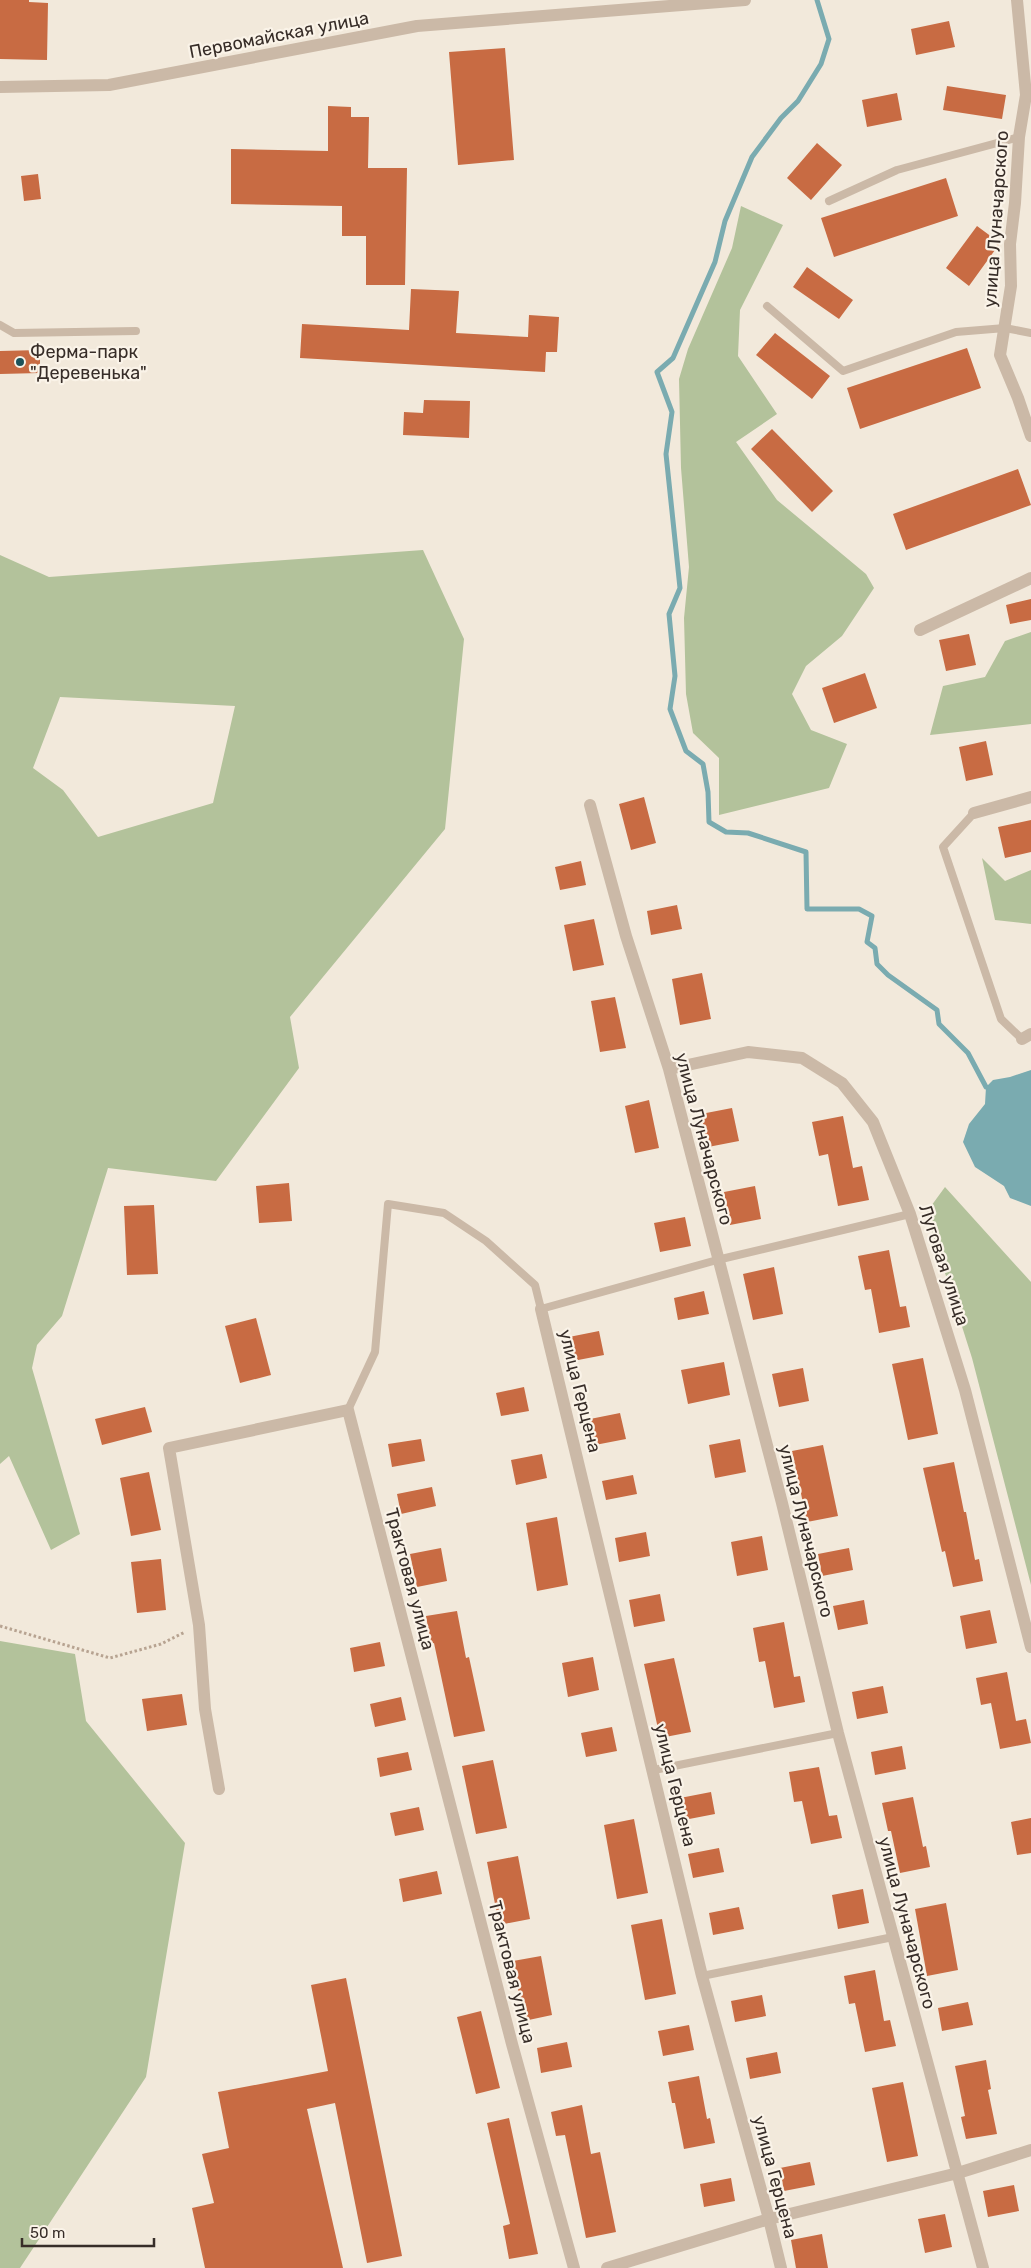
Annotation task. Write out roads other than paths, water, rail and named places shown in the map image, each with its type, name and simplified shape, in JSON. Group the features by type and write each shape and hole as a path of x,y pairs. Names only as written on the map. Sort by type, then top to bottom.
{"street":[{"name":"Первомайская улица","path":"0,87 109,85 417,26 745,0"},
{"name":"улица Луначарского","path":"1017,0 1026,95 1019,137 1015,204 1010,244 1011,286 1000,355 1031,436"},
{"path":"920,630 1031,578"},
{"path":"974,813 1031,796"},
{"name":"улица Луначарского","path":"590,805 626,936 668,1069 782,1503 838,1733 984,2268"},
{"name":"Луговая улица","path":"668,1069 748,1052 802,1058 842,1083 873,1122 910,1214 965,1390 1031,1647"},
{"name":"улица Герцена","path":"541,1309 654,1770 702,1976 781,2268"},
{"path":"219,1789 205,1709 199,1625 169,1448 348,1410"},
{"name":"Трактовая улица","path":"348,1410 512,2044 574,2268"},
{"path":"607,2268 769,2219 958,2173 1031,2150"}],"lane":[{"path":"829,201 896,170 1019,137"},
{"path":"767,306 843,371 956,332 1005,328 1031,333"},
{"path":"0,326 14,333 136,331"},
{"path":"974,813 943,847 1001,1019 1026,1037"},
{"path":"348,1410 375,1352 388,1204 444,1213 486,1241 534,1286 541,1309 717,1260 910,1214"},
{"path":"654,1770 838,1733"},
{"path":"702,1976 893,1937"}],"water":[{"path":"1031,1070 1031,1206 1010,1198 1004,1186 975,1167 963,1142 969,1124 985,1104 986,1087 993,1080"}],"waterway":[{"path":"817,0 829,39 821,64 798,101 781,118 752,157 725,221 715,262 673,358 657,372 672,412 666,454 680,588 669,614 675,676 670,709 686,751 703,764 708,792 709,822 726,832 748,833 806,852 807,909 859,909 872,916 867,942 875,948 877,964 888,975 937,1010 939,1024 968,1053 986,1087"}],"place":[{"name":"Ферма-парк \"Деревенька\"","path":"20,362"}]}
